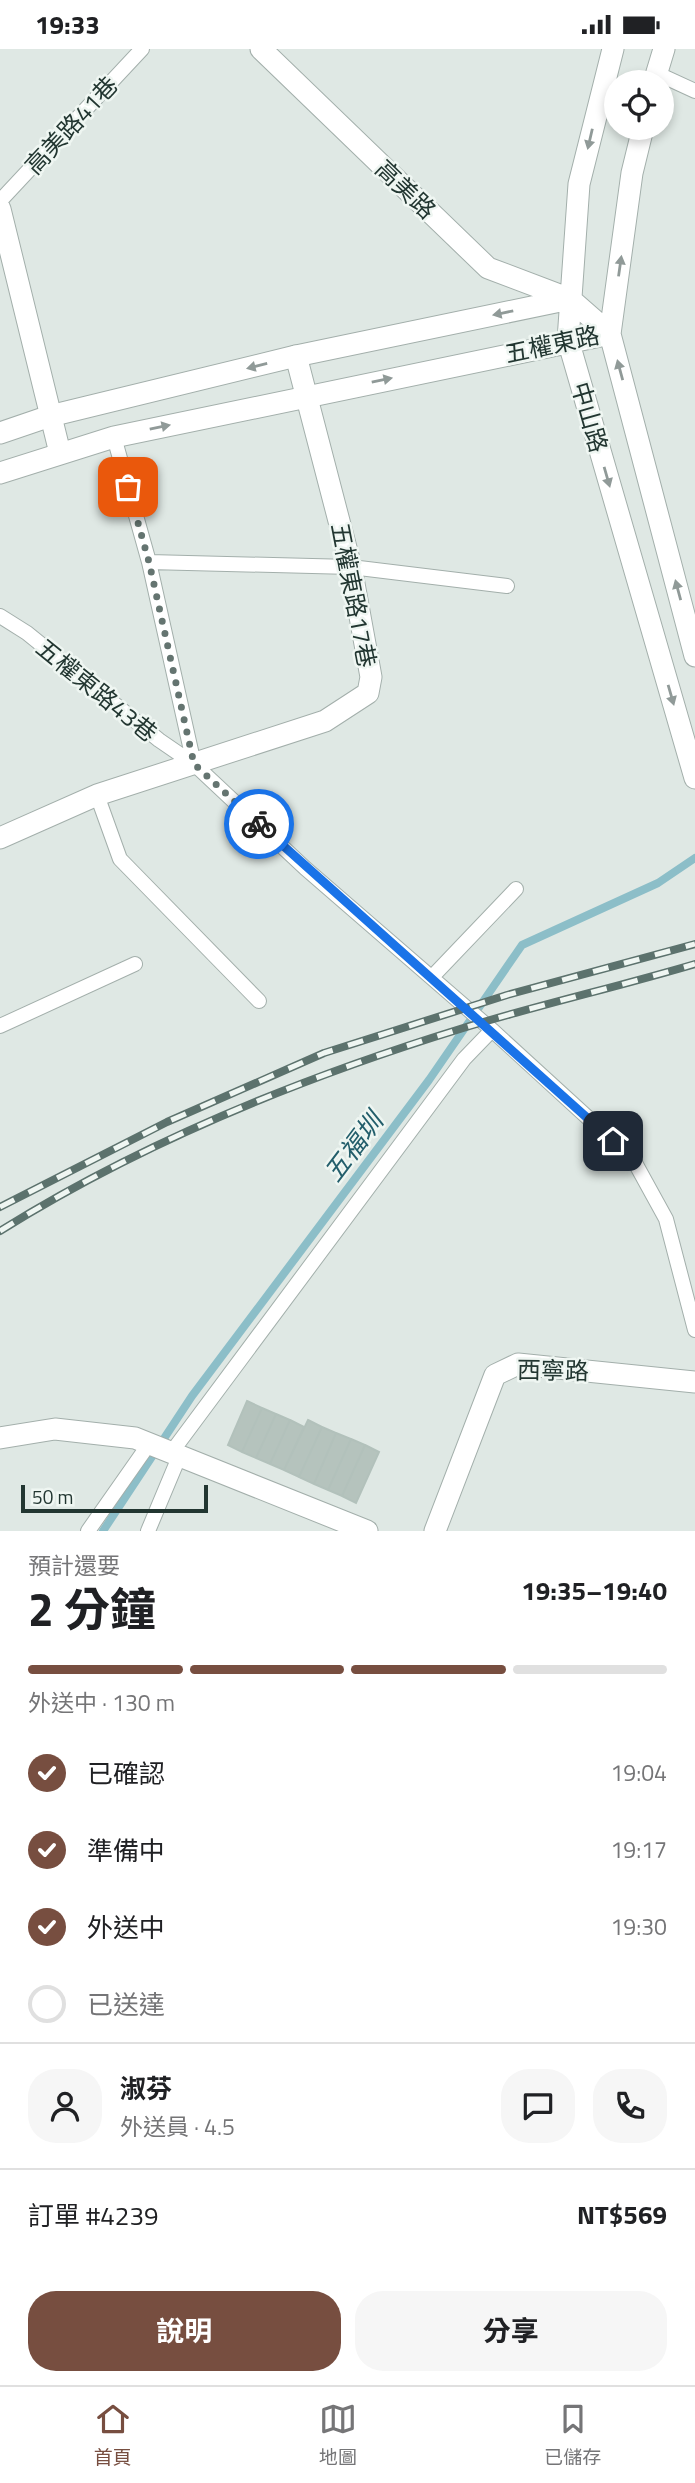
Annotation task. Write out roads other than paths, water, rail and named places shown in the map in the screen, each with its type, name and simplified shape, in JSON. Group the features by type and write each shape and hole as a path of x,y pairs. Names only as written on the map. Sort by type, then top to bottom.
{"street":[{"name":"高美路","path":"261,49 488,268 570,299"},
{"name":"中山路","path":"613,49 579,184 568,340 695,778"},
{"path":"657,70 664,49"},
{"name":"中山路","path":"640,140 632,173 611,334 695,656"},
{"path":"0,209 60,453"},
{"name":"五權東路","path":"0,433 50,416 296,356 570,299 611,334"},
{"name":"五權東路","path":"0,473 114,437 568,340 611,334"},
{"name":"五權東路17巷","path":"0,838 97,795 325,721 368,693 371,677 351,567 296,356"},
{"name":"西寧路","path":"435,1531 495,1375 506,1368 517,1364 695,1382"},
{"path":"0,1438 55,1429 135,1438 367,1531"}],"lane":[{"name":"高美路41巷","path":"0,201 142,49"},
{"path":"674,84 695,90"},
{"path":"114,437 149,562 194,764"},
{"path":"149,562 351,567 507,586"},
{"name":"五權東路43巷","path":"0,616 27,633 159,740 194,764 305,868 492,1030 633,1159 666,1219 695,1330"},
{"path":"97,795 120,859 259,1001"},
{"path":"432,977 516,889"},
{"path":"0,1026 135,964"},
{"path":"148,1531 175,1455 464,1059 492,1030"},
{"path":"88,1531 149,1444"}],"waterway":[{"name":"五福圳","path":"103,1531 192,1396 429,1080 522,945 658,883 695,858"}],"railway":[{"path":"0,1207 167,1122 324,1053 507,995 695,944"},
{"path":"0,1231 109,1169 223,1115 282,1091 460,1029 695,964"}]}
